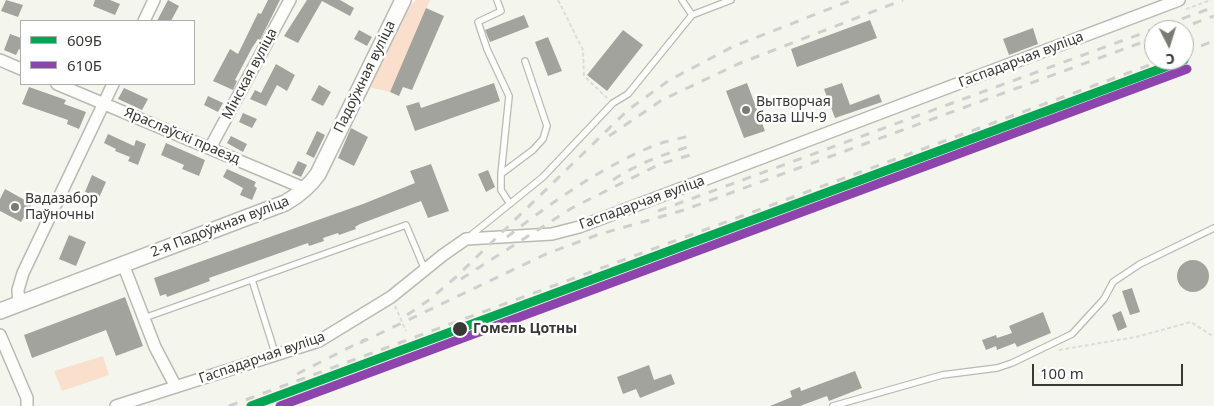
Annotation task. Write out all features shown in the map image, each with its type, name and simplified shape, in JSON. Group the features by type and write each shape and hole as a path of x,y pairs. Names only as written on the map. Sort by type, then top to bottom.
{"main road":[{"name":"Падоўжная вуліца","path":"328,155 403,0"},
{"name":"2-я Падоўжная вуліца","path":"0,311 285,203 306,189 318,174 328,155"}],"street":[{"path":"144,20 154,0"},
{"name":"Мінская вуліца","path":"210,148 290,0"},
{"name":"Гаспадарчая вуліца","path":"116,406 319,341 391,297 466,239 552,234 579,227 1179,0"},
{"path":"0,60 20,69"},
{"name":"Яраслаўскі праезд","path":"59,85 306,189"},
{"path":"19,304 18,290 23,273 112,85"},
{"path":"123,264 155,347 176,387"},
{"path":"0,335 27,398 27,406"}],"lane":[{"path":"497,0 501,11 478,22 487,49 509,96 501,174 502,190 510,204"},
{"path":"682,0 692,15"},
{"path":"466,239 543,177 613,103 628,94 692,15 731,0"},
{"path":"501,174 533,150 543,139 547,126 525,61"},
{"path":"144,318 406,226 425,270"},
{"path":"834,406 942,375 997,368 1012,363 1072,334 1104,299 1113,282 1140,264 1214,228"},
{"path":"252,280 276,356"}],"path":[{"path":"558,0 583,50 584,76 613,103"},
{"path":"391,297 406,331"},
{"path":"1058,350 1136,337 1191,322 1214,337"}],"shaded area":[{"path":"416,0 430,0 390,92 368,87 408,9"},
{"path":"103,356 109,375 62,391 54,371"}],"building":[{"path":"6,0 23,5 18,17 1,11"},
{"path":"95,0 110,0 120,4 115,15 93,6"},
{"path":"168,0 179,6 172,20 158,20"},
{"path":"268,0 280,0 260,40 258,39 252,48 235,80 237,81 233,90 213,81 230,49 238,54 258,13 261,14"},
{"path":"307,0 340,0 354,8 350,16 322,1 298,43 284,36"},
{"path":"426,8 444,16 412,90 403,87 399,96 390,92"},
{"path":"524,15 529,27 490,42 485,30"},
{"path":"870,20 877,38 797,67 791,49"},
{"path":"1033,28 1038,44 1009,55 1003,39"},
{"path":"359,30 372,37 367,46 354,39"},
{"path":"623,30 643,45 607,91 587,75"},
{"path":"10,34 20,38 20,50 16,55 4,50"},
{"path":"548,37 562,71 548,76 535,42"},
{"path":"276,64 295,75 287,91 277,85 266,106 250,99 255,90 261,93"},
{"path":"494,83 500,101 415,131 406,106 419,102 421,108"},
{"path":"747,83 765,131 744,138 726,91"},
{"path":"842,83 850,105 879,94 882,102 835,118 824,89"},
{"path":"319,85 331,92 323,106 311,100"},
{"path":"29,87 66,100 64,104 86,112 79,129 67,124 68,120 22,104"},
{"path":"124,88 148,99 142,110 118,99"},
{"path":"208,96 223,103 218,112 204,105"},
{"path":"243,113 257,119 252,128 239,122"},
{"path":"351,128 368,137 354,166 338,158"},
{"path":"317,131 325,135 314,158 306,154"},
{"path":"108,134 134,146 136,140 146,144 138,165 128,161 130,157 115,151 116,149 104,143"},
{"path":"231,136 247,144 243,152 227,143"},
{"path":"166,143 205,160 199,176 182,169 184,165 161,155"},
{"path":"298,161 307,165 301,177 292,173"},
{"path":"431,164 449,211 428,218 421,201 360,224 355,227 356,229 323,238 324,241 309,246 308,243 209,278 210,281 167,297 166,294 160,296 154,278 363,204 415,183 410,171"},
{"path":"227,169 256,182 254,186 257,188 252,200 240,195 243,188 223,177"},
{"path":"488,170 495,187 486,192 478,174"},
{"path":"92,175 106,182 99,198 85,192"},
{"name":"Вадазабор Паўночны","path":"5,189 32,204 21,222 0,211 0,199"},
{"path":"69,235 86,242 76,266 59,259"},
{"path":"1193,260 1204,265 1209,276 1204,287 1193,292 1182,287 1177,276 1182,265"},
{"path":"1132,288 1140,312 1130,315 1122,291"},
{"path":"125,297 143,346 116,356 106,330 32,358 24,335"},
{"path":"1121,311 1127,327 1118,331 1112,315"},
{"path":"1043,312 1051,333 1017,347 1015,343 997,350 996,346 986,350 982,340 996,335 997,338 1012,333 1009,326"},
{"path":"649,365 654,380 671,374 675,384 640,398 636,389 623,394 617,377"},
{"path":"855,371 862,388 829,401 827,396 800,406 770,406 792,397 790,391 800,387 801,391"}],"railway":[{"path":"407,315 429,300 456,277 628,110 668,81 732,47 852,0"},
{"path":"609,136 662,100 738,64 903,0"},
{"path":"658,211 1214,7"},
{"path":"1194,23 1214,16"},
{"path":"1194,48 1214,41"},
{"path":"360,343 546,254 597,235 684,210 1144,42"},
{"path":"229,406 1144,67"},
{"path":"507,237 541,211 595,175 658,144 690,136"},
{"path":"613,180 642,164 694,145"},
{"path":"461,279 572,208 660,164 697,153"},
{"path":"297,374 366,339"}],"transit line":[{"name":"609Б","path":"251,406 1157,70"},
{"name":"610Б","path":"280,406 1184,70"}],"place":[{"name":"Вытворчая база ШЧ-9","path":"746,110"},
{"name":"Вадазабор Паўночны","path":"15,207"},
{"name":"Гомель Цотны","path":"460,329"}]}
